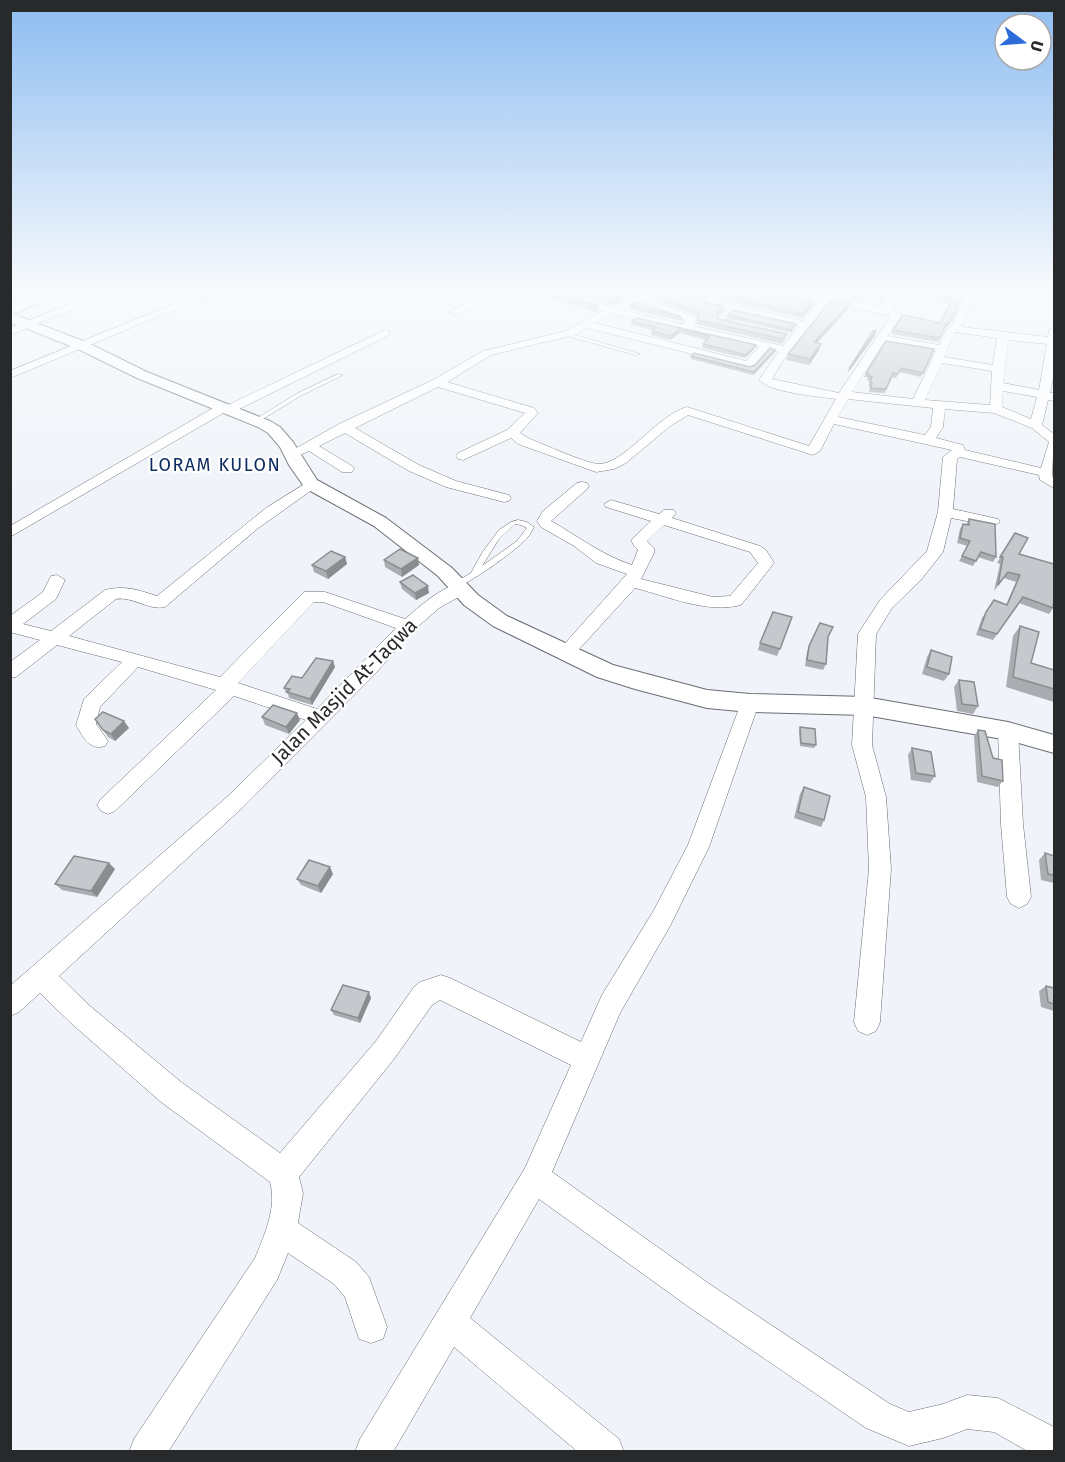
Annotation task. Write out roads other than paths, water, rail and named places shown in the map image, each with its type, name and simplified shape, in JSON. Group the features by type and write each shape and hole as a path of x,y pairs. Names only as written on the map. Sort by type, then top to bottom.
{"street":[{"path":"10,375 61,357"},
{"path":"106,357 142,375 226,408 274,430 293,454 297,465 310,484 368,513 438,566 464,582 500,621 565,654 615,675 707,699 750,704 865,706 1008,731 1054,744"},
{"path":"12,531 226,408 334,357"},
{"path":"293,454 437,382 480,357"},
{"path":"716,357 749,365 756,357"},
{"path":"780,357 770,371 766,382 844,396 996,409 1036,425 1054,439"},
{"path":"512,434 523,441 600,468 630,454 687,411 813,451 869,357"},
{"path":"917,404 939,357"},
{"path":"953,357 998,369"},
{"path":"996,409 1000,357"},
{"path":"1036,425 1049,396 1051,357"},
{"path":"437,382 532,413 512,434 463,456"},
{"path":"998,386 1049,396"},
{"path":"929,439 937,427 939,405"},
{"path":"830,419 929,439 956,447 958,453"},
{"path":"344,428 414,468 451,484 504,498"},
{"path":"867,1022 880,869 876,797 862,745 867,634 886,604 914,578 934,552 945,512 951,457 958,453 1050,478 1054,444"},
{"path":"310,446 347,469"},
{"path":"10,672 111,594 126,592 159,603 210,562 240,533 310,484"},
{"path":"582,486 548,514 544,521 602,560 633,576 713,602 735,601 766,563 761,553 755,549 667,516 610,504"},
{"path":"945,512 993,522"},
{"path":"565,654 633,576 646,550 640,546 639,540 667,516"},
{"path":"10,626 50,595 57,580"},
{"name":"Jalan Masjid At-Taqwa","path":"42,976 235,802 368,670 408,626 433,604 464,582"},
{"path":"108,805 227,686 310,596 325,597 408,626"},
{"path":"10,626 227,686 319,717"},
{"path":"98,741 86,725 91,704 134,660"},
{"path":"373,1452 535,1178 611,1004 662,918 703,837 750,704"},
{"path":"1008,731 1012,824 1019,897"},
{"path":"10,1003 42,976 81,1014 171,1092 284,1173 288,1193 282,1230 266,1269 147,1452"},
{"path":"284,1173 328,1116 385,1050 429,990 441,987 587,1059"},
{"path":"535,1178 700,1296 878,1416 909,1429 967,1412 998,1415 1054,1446"},
{"path":"282,1230 345,1273 358,1288 371,1327"},
{"path":"449,1322 606,1452"}],"lane":[{"path":"256,421 298,395 340,375"},
{"path":"521,522 531,527 529,532 514,546 464,582 509,525 521,522"}],"district":[{"name":"LORAM KULON","path":"215,465"}]}
